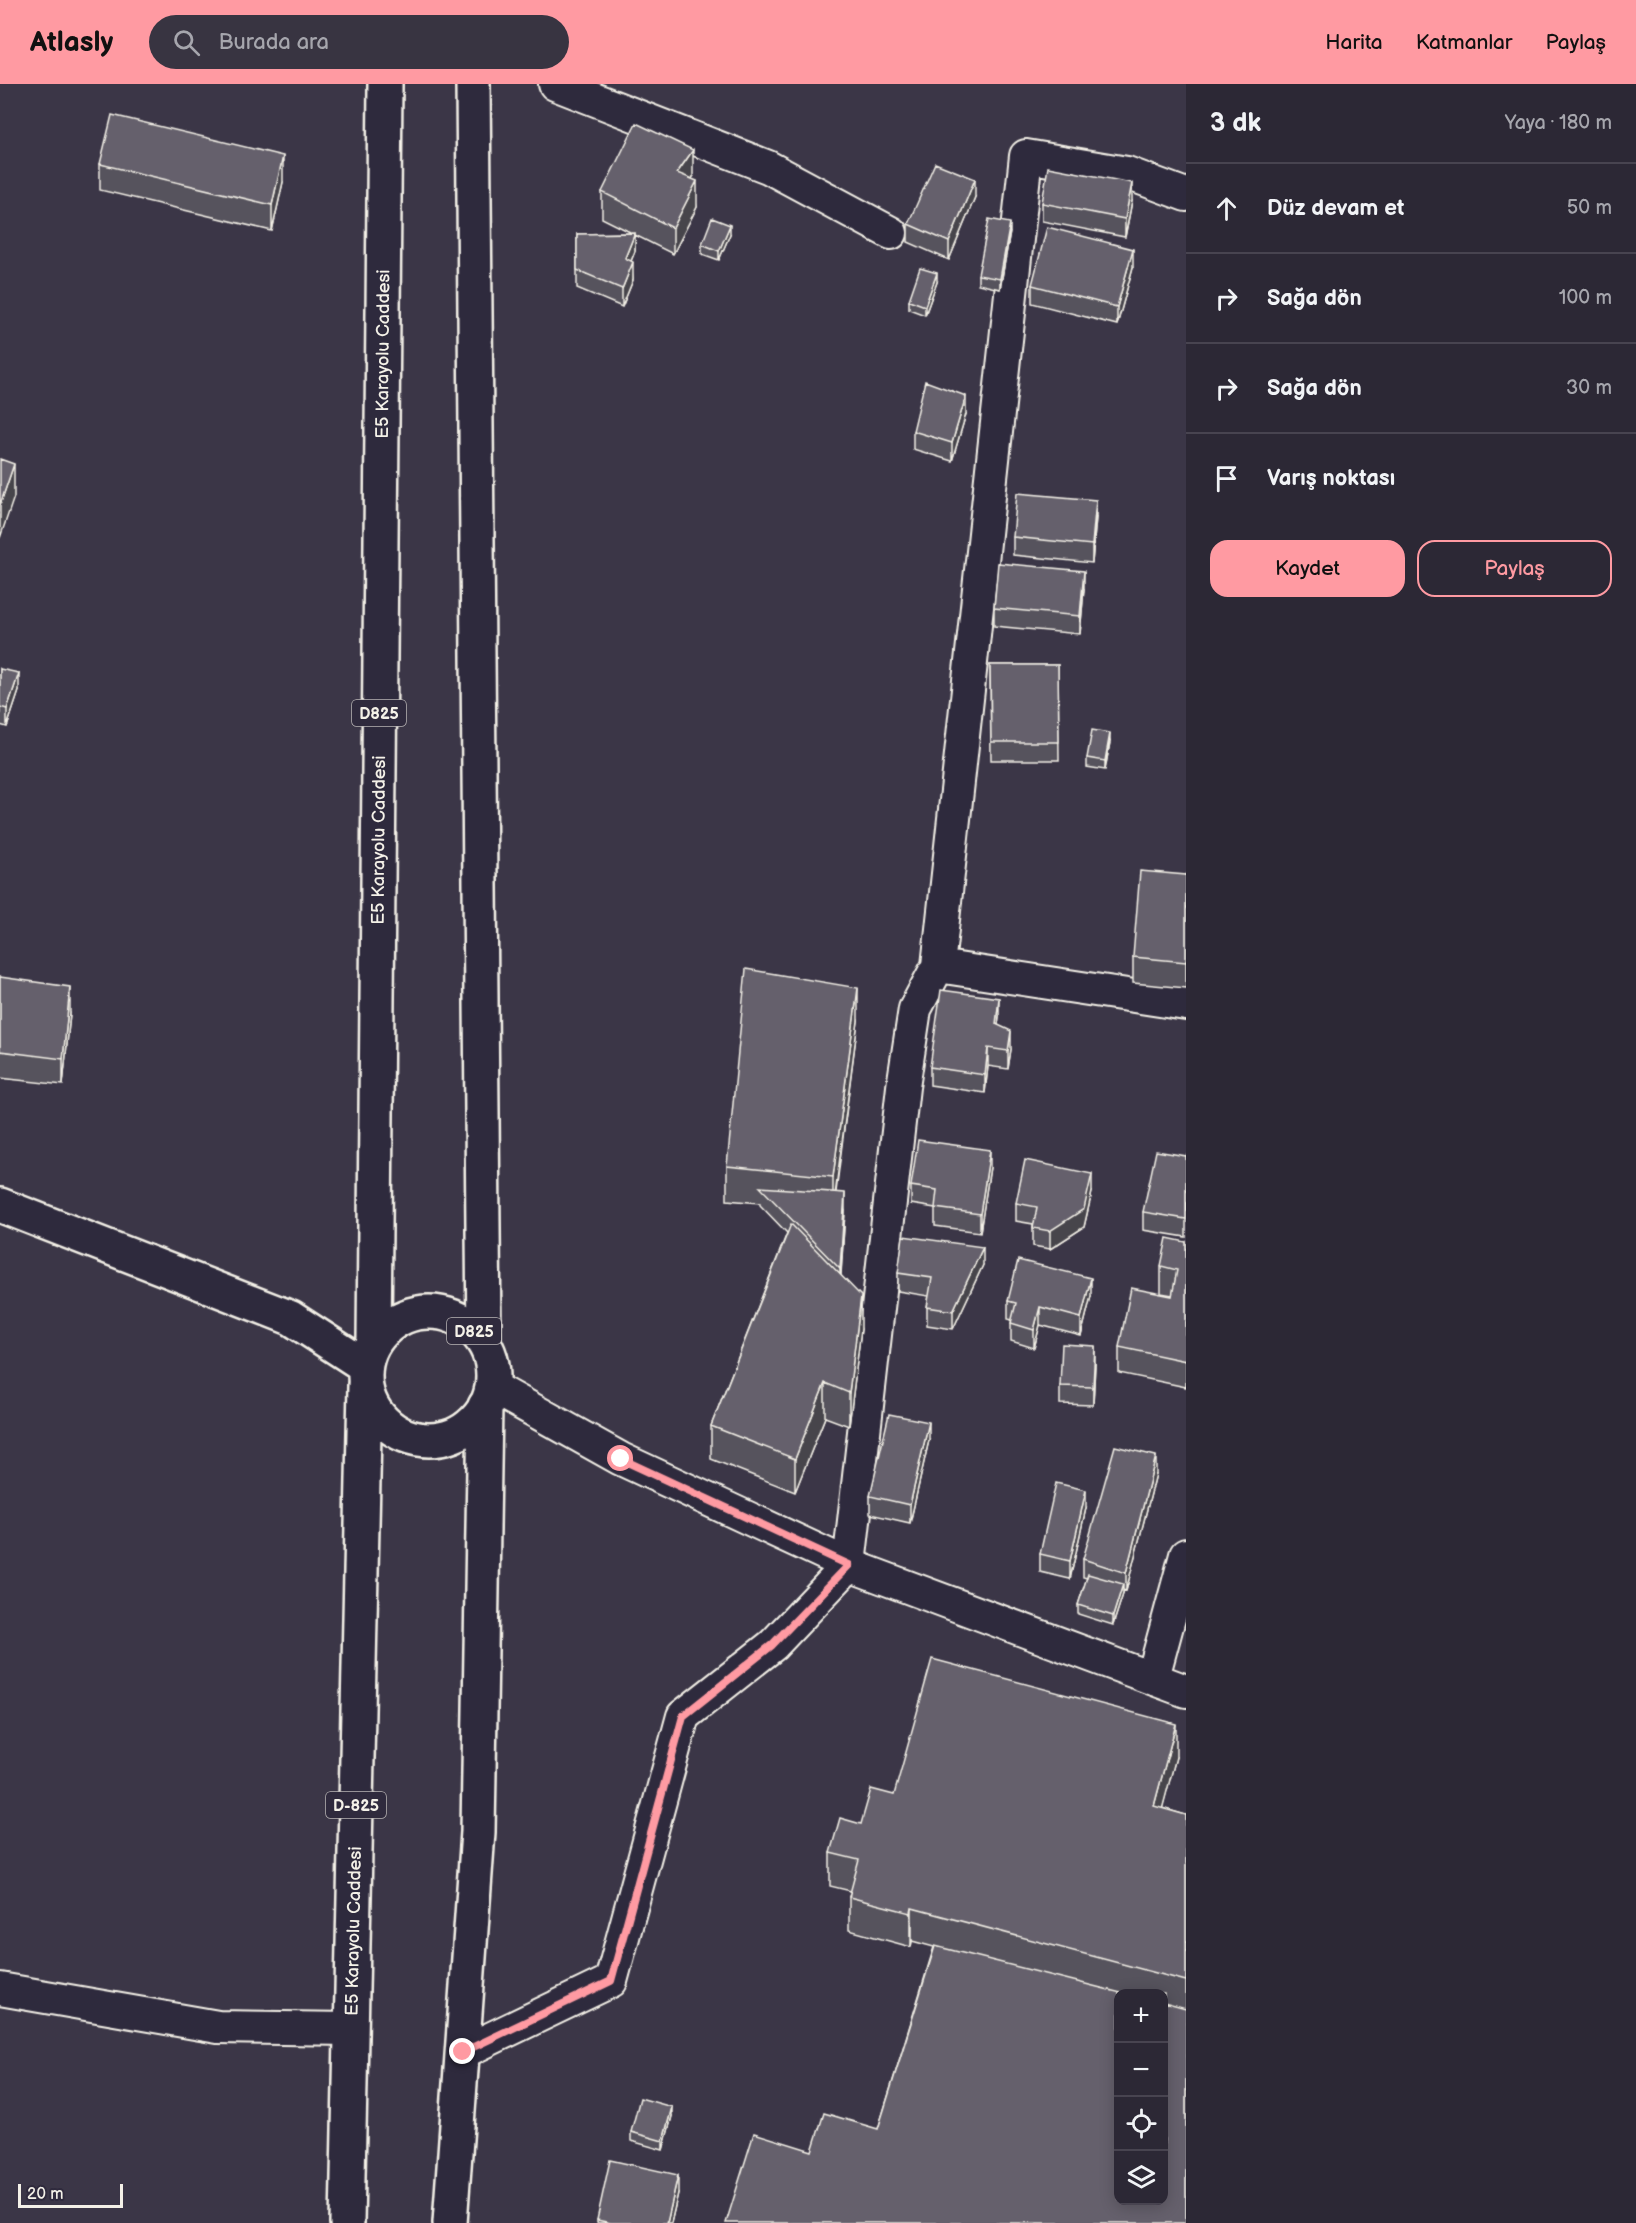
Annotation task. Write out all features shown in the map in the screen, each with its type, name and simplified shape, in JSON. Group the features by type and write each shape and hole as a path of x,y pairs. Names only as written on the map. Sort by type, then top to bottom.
{"main road":[{"name":"E5 Karayolu Caddesi","path":"347,2223 368,1365 385,84"},
{"name":"D825","path":"473,84 484,1342 492,1364 488,1397"},
{"path":"0,1205 291,1318 368,1365"},
{"name":"D825","path":"368,1365 388,1326 407,1315 429,1311 451,1315 470,1326 484,1342"},
{"name":"E5 Karayolu Caddesi","path":"368,1365 371,1405 383,1420 399,1433 418,1439 438,1439 457,1433 473,1422 488,1397"},
{"path":"450,2223 478,1832 488,1397"}],"street":[{"path":"555,84 768,167 891,233"},
{"path":"463,2052 611,1981 683,1716 772,1645 849,1565 903,1087 915,1009 938,966 1026,156 1127,173 1186,195"},
{"path":"938,966 1186,1004"},
{"path":"488,1397 849,1565 1152,1676 1186,1691"},
{"path":"1152,1676 1186,1555"},
{"path":"0,1989 218,2027 351,2029"}],"building":[{"path":"112,115 283,156 272,205 100,164"},
{"path":"636,123 693,150 677,173 697,181 673,228 602,192"},
{"path":"935,163 975,179 949,242 908,224"},
{"path":"1048,167 1132,183 1125,219 1042,203"},
{"path":"712,218 730,225 719,251 702,244"},
{"path":"989,219 1010,223 1000,279 978,275"},
{"path":"1047,227 1133,249 1117,307 1032,285"},
{"path":"635,233 625,258 633,262 622,289 577,270 577,234"},
{"path":"920,268 937,273 925,306 909,300"},
{"path":"925,381 966,396 952,443 913,431"},
{"path":"0,459 14,464 0,505"},
{"path":"1017,493 1096,500 1092,545 1013,537"},
{"path":"998,563 1084,571 1080,616 994,608"},
{"path":"990,665 1058,665 1059,742 991,742"},
{"path":"0,669 19,673 7,709 0,707"},
{"path":"1092,730 1110,733 1105,761 1087,758"},
{"path":"1140,871 1186,875 1186,962 1133,957"},
{"path":"746,969 858,988 833,1177 727,1166"},
{"path":"0,977 70,987 63,1059 0,1051"},
{"path":"941,990 999,998 996,1024 1011,1031 1008,1051 988,1048 985,1075 930,1067"},
{"path":"918,1140 990,1150 980,1214 935,1208 937,1190 911,1186"},
{"path":"1156,1151 1186,1156 1186,1219 1143,1212"},
{"path":"1025,1160 1092,1174 1084,1209 1050,1231 1033,1228 1037,1207 1016,1203"},
{"path":"760,1187 845,1193 840,1269"},
{"path":"791,1224 861,1296 849,1393 825,1383 795,1459 711,1426"},
{"path":"903,1236 983,1247 953,1311 927,1307 932,1278 898,1273"},
{"path":"1167,1238 1186,1242 1186,1361 1119,1347 1131,1288 1172,1296 1177,1270 1161,1266"},
{"path":"1018,1260 1091,1278 1081,1318 1040,1307 1034,1330 1011,1323 1016,1303 1008,1301"},
{"path":"1062,1344 1095,1346 1093,1387 1060,1386"},
{"path":"889,1414 929,1422 910,1505 870,1496"},
{"path":"1115,1446 1156,1456 1126,1573 1083,1559"},
{"path":"1056,1483 1086,1490 1070,1561 1040,1554"},
{"path":"1088,1574 1123,1584 1113,1616 1078,1605"},
{"path":"932,1659 1176,1724 1154,1806 1186,1815 1186,1981 912,1908 911,1913 849,1897 859,1860 830,1853 840,1818 861,1824 871,1789 894,1795"},
{"path":"935,1946 1114,1991 1114,2205 1168,2205 1168,2004 1186,2009 1186,2223 726,2223 754,2133 812,2151 824,2113 878,2129"},
{"path":"640,2098 672,2107 663,2141 631,2132"},
{"path":"610,2160 678,2175 667,2223 611,2223 597,2220"}],"route":[{"path":"463,2052 611,1981 683,1716 772,1645 849,1565 621,1459"}]}
